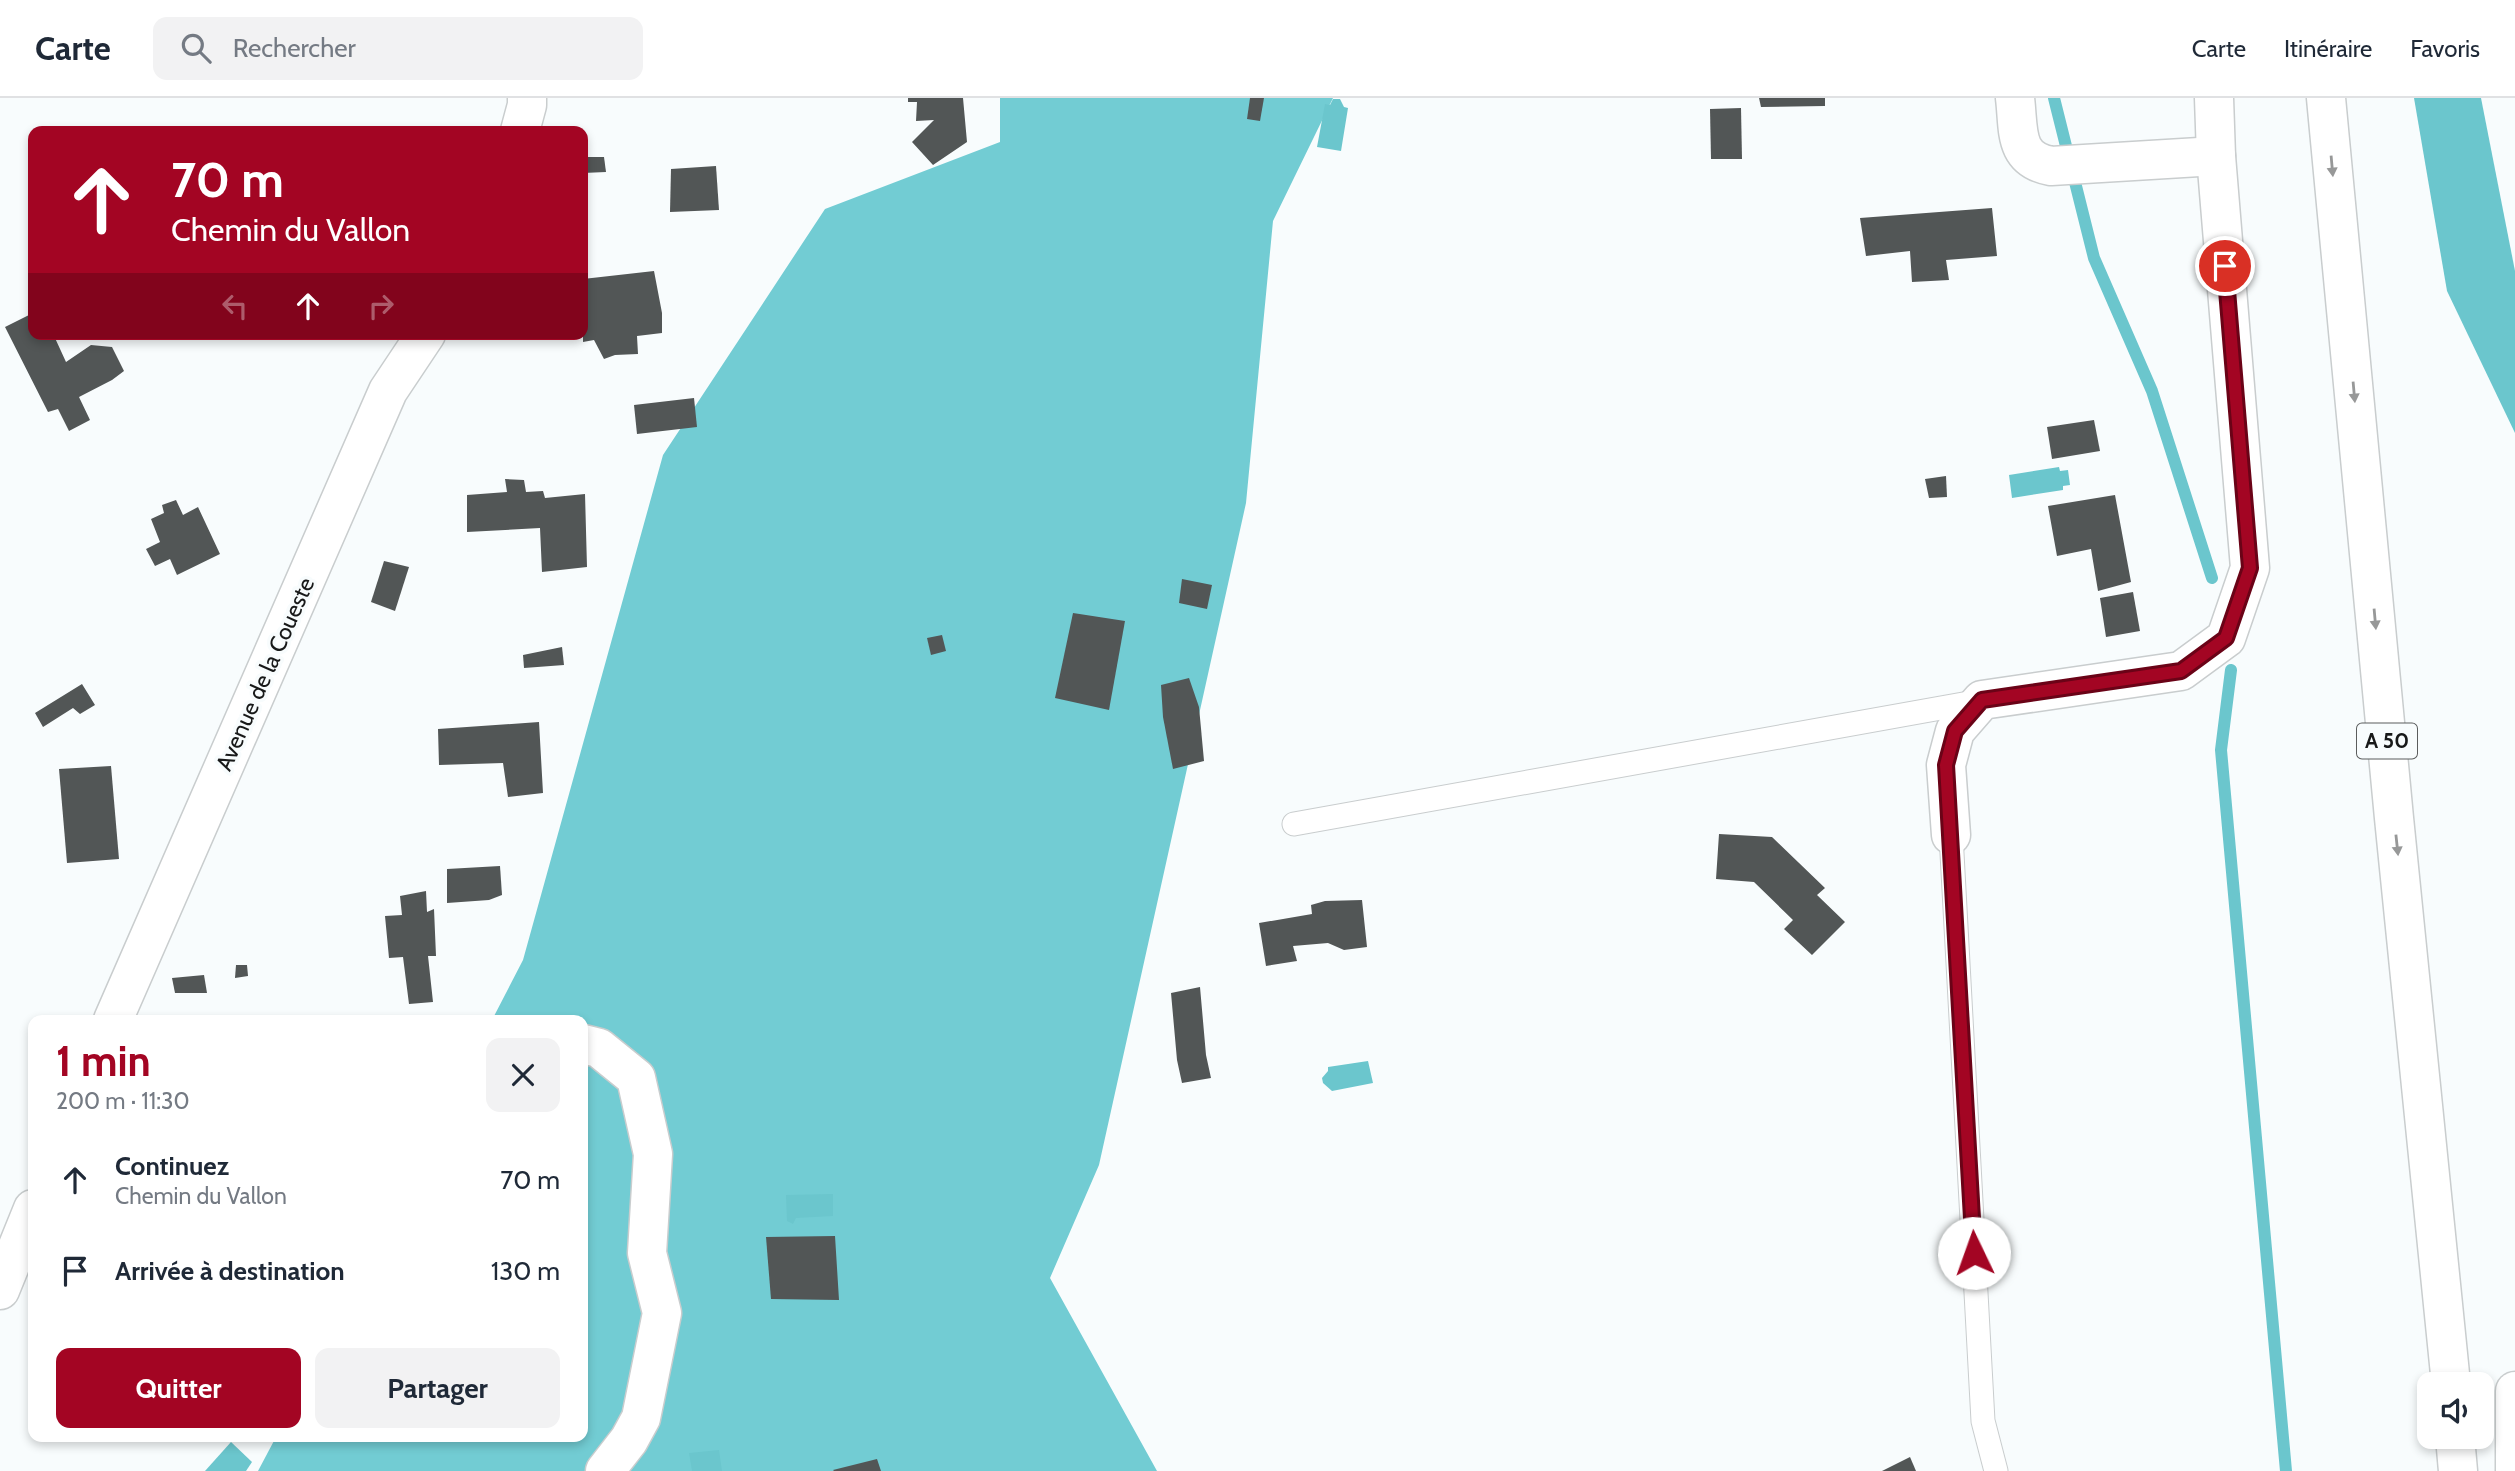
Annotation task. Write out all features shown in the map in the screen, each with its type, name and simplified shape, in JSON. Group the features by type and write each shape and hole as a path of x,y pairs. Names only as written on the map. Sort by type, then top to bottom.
{"main road":[{"path":"521,126 527,98"},
{"path":"2015,98 2021,147 2035,163 2051,166 2216,156"},
{"path":"1951,835 1946,765 1955,731 1982,700 2181,671 2226,638 2250,568 2216,156 2214,98"},
{"name":"A 50","path":"2326,98 2450,1372"},
{"name":"Avenue de la Coueste","path":"115,1015 388,391 422,340"},
{"path":"588,1045 599,1048 636,1079 653,1154 647,1253 662,1313 641,1418 629,1440 605,1471"},
{"path":"0,1290 28,1221"},
{"path":"2515,1391 2515,1471"},
{"path":"2456,1449 2458,1471"}],"lane":[{"path":"1294,824 1982,700"},
{"path":"1951,835 1983,1421 1996,1471"}],"shaded area":[{"path":"1000,98 1333,98 1273,221 1246,503 1099,1165 1050,1278 1157,1471 258,1471 273,1442 588,1442 588,1015 495,1015 523,960 663,455 825,209 1000,142"},
{"path":"2414,98 2481,98 2515,271 2515,433 2447,291"},
{"path":"1333,99 1340,99 1344,107 1348,108 1341,151 1317,147 1325,104 1330,105"},
{"path":"2059,467 2060,471 2068,470 2070,485 2063,486 2063,490 2012,498 2009,475"},
{"path":"1368,1061 1373,1083 1332,1091 1323,1083 1322,1078 1328,1067"},
{"path":"833,1194 833,1216 796,1218 793,1224 787,1221 786,1195"},
{"path":"231,1442 252,1462 246,1471 205,1471"},
{"path":"719,1450 722,1471 692,1471 689,1453"}],"building":[{"path":"908,98 963,98 967,142 933,165 912,142 934,120 916,121 917,102 908,102"},
{"path":"1250,98 1264,98 1260,121 1247,119"},
{"path":"1759,98 1825,98 1825,106 1761,107"},
{"path":"1741,108 1742,159 1711,159 1710,109"},
{"path":"588,157 604,157 606,172 588,173"},
{"path":"716,166 719,210 670,212 671,169"},
{"path":"1992,208 1997,256 1946,260 1949,280 1912,282 1910,251 1866,256 1860,218"},
{"path":"654,271 662,313 662,333 637,336 638,354 615,355 604,359 594,340 583,342 588,340 588,278"},
{"path":"28,316 28,340 56,340 66,362 91,345 112,347 124,371 79,397 90,420 69,431 58,409 48,412 5,327"},
{"path":"694,398 697,427 637,434 634,405"},
{"path":"2094,420 2100,451 2052,459 2047,427"},
{"path":"1946,476 1947,497 1929,498 1925,479"},
{"path":"505,479 524,480 526,492 543,491 545,498 585,494 587,567 542,572 540,528 467,532 467,495 507,492"},
{"path":"2115,495 2131,582 2098,591 2091,549 2057,556 2048,506"},
{"path":"176,500 183,515 198,507 220,554 177,575 170,559 155,566 146,549 160,542 151,519 164,513 162,505"},
{"path":"384,561 409,567 395,611 371,602"},
{"path":"1182,579 1212,585 1207,609 1179,603"},
{"path":"2133,592 2140,631 2106,637 2100,598"},
{"path":"1073,613 1125,621 1109,710 1055,698"},
{"path":"942,635 946,651 931,655 927,638"},
{"path":"562,647 564,665 524,668 523,655"},
{"path":"1189,678 1199,707 1204,761 1173,769 1163,717 1161,685"},
{"path":"82,684 95,705 80,714 73,708 43,727 35,713"},
{"path":"539,722 543,793 508,797 503,763 439,765 438,729"},
{"path":"111,766 119,859 67,863 59,769"},
{"path":"1719,834 1772,837 1825,888 1817,895 1845,922 1812,955 1784,929 1793,920 1754,882 1716,879"},
{"path":"500,866 502,895 489,900 447,903 447,869"},
{"path":"426,891 427,912 434,909 436,956 428,956 433,1002 409,1004 403,957 389,958 385,916 402,915 400,896"},
{"path":"1362,900 1367,947 1344,950 1328,943 1293,946 1297,961 1266,966 1259,923 1312,914 1311,905 1325,901"},
{"path":"236,965 247,965 248,976 235,978"},
{"path":"204,975 207,993 175,993 172,978"},
{"path":"1200,987 1206,1055 1211,1078 1182,1083 1177,1060 1171,993"},
{"path":"835,1236 839,1300 771,1299 766,1237"},
{"path":"1910,1457 1916,1471 1882,1471"},
{"path":"877,1459 881,1471 833,1470"}],"waterway":[{"path":"2054,98 2094,258 2152,391 2212,578"},
{"path":"2231,670 2221,750 2286,1471"}],"route":[{"path":"1974,1253 1946,765 1955,731 1982,700 2181,671 2226,638 2250,568 2225,266"}]}
